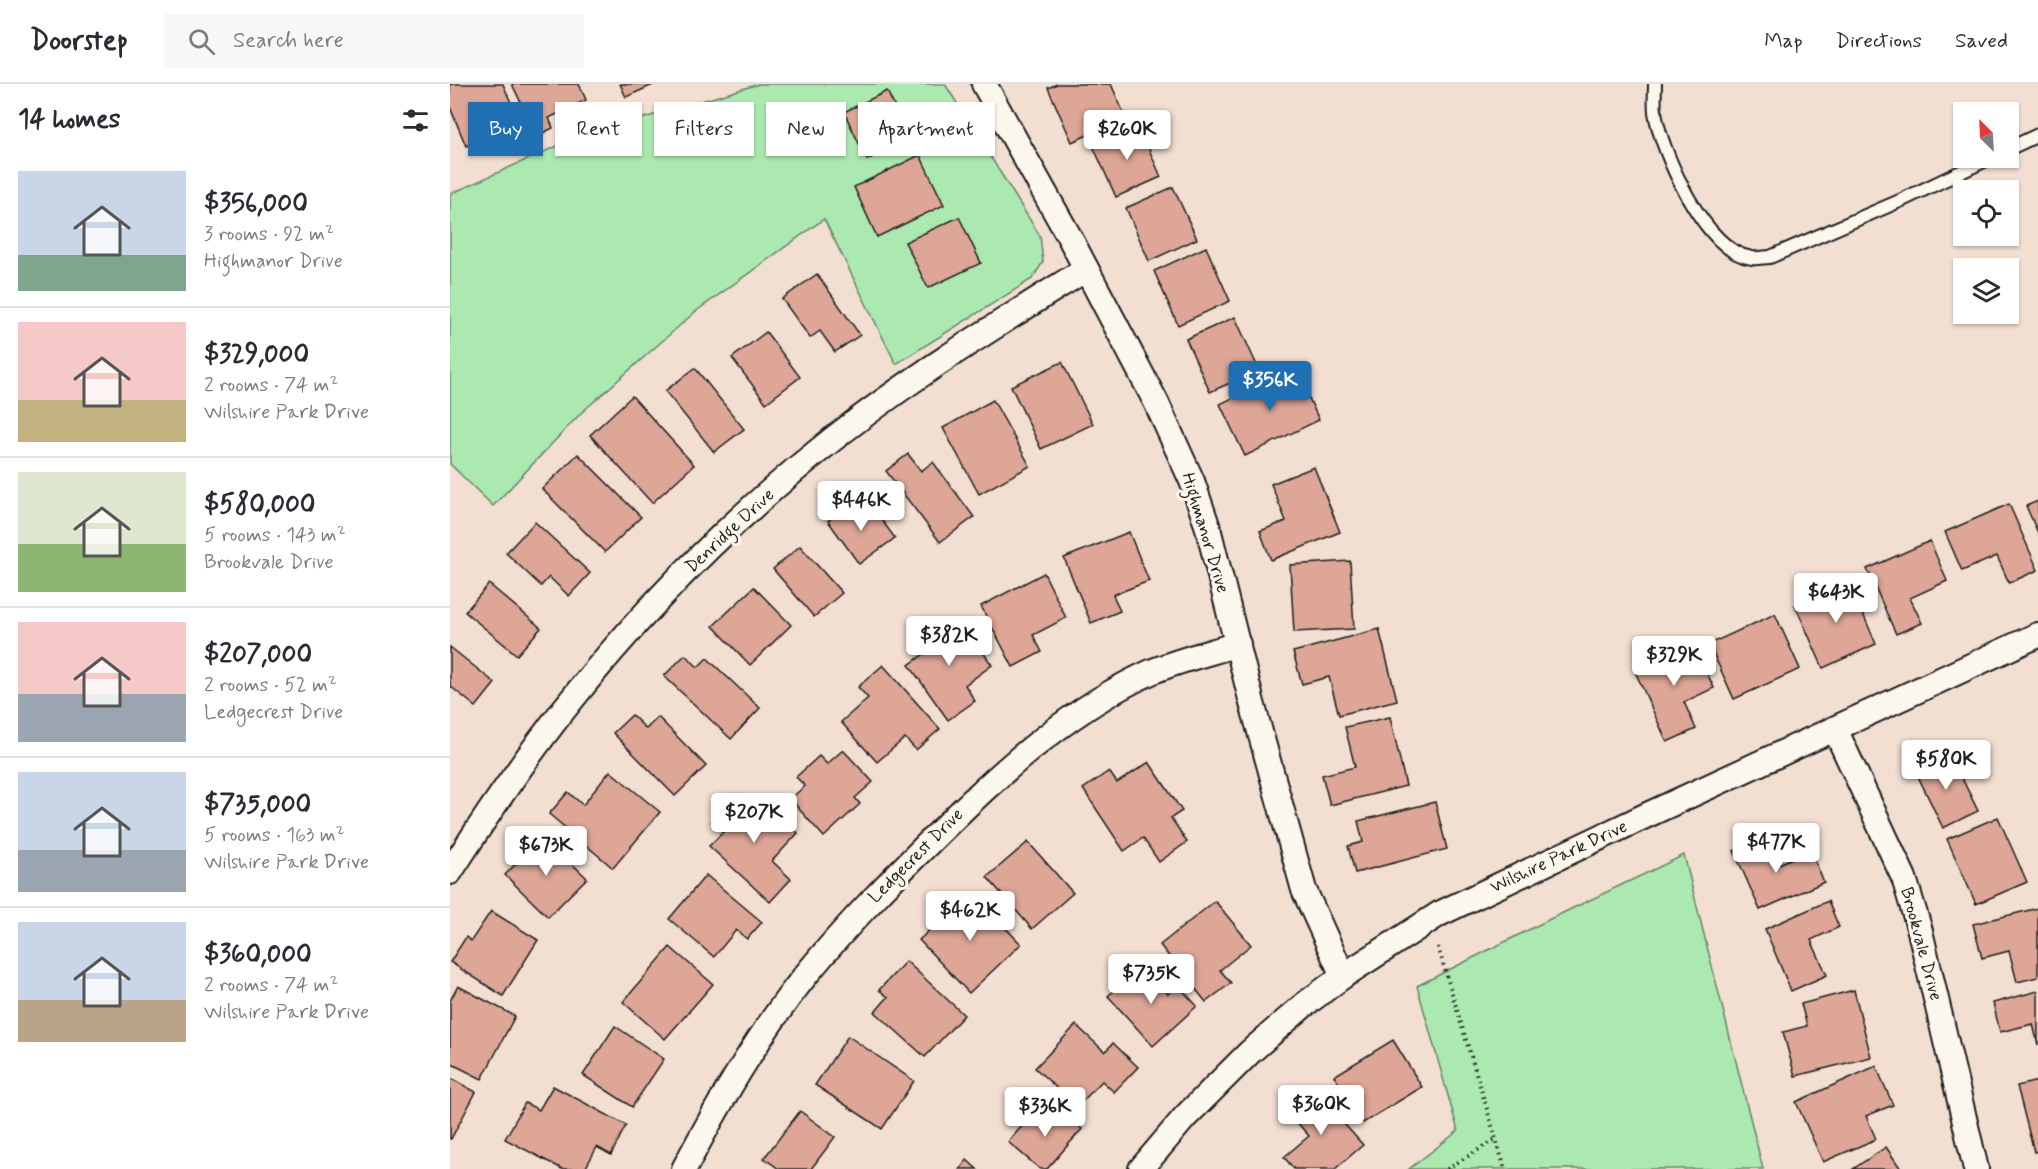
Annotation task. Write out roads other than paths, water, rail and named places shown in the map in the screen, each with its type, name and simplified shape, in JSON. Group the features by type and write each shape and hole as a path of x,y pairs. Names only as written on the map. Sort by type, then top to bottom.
{"street":[{"name":"Highmanor Drive","path":"984,84 1156,402 1191,480 1208,528 1252,703 1304,890 1343,976"},
{"name":"Denridge Drive","path":"450,872 494,805 564,709 675,583 749,510 834,438 926,372 1000,322 1086,269"},
{"name":"Wilshire Park Drive","path":"1141,1169 1185,1117 1250,1052 1304,1005 1343,976 1430,920 1643,817 2038,635"},
{"name":"Ledgecrest Drive","path":"684,1169 749,1057 804,977 875,895 993,780 1040,742 1105,697 1152,672 1238,644"},
{"name":"Brookvale Drive","path":"1835,729 1904,878 1920,931 1976,1169"}],"lane":[{"path":"1655,84 1655,112 1682,187 1696,212 1714,235 1737,252 1751,258 1781,252 1902,200 1969,168"},
{"path":"2019,144 2038,135"}]}
